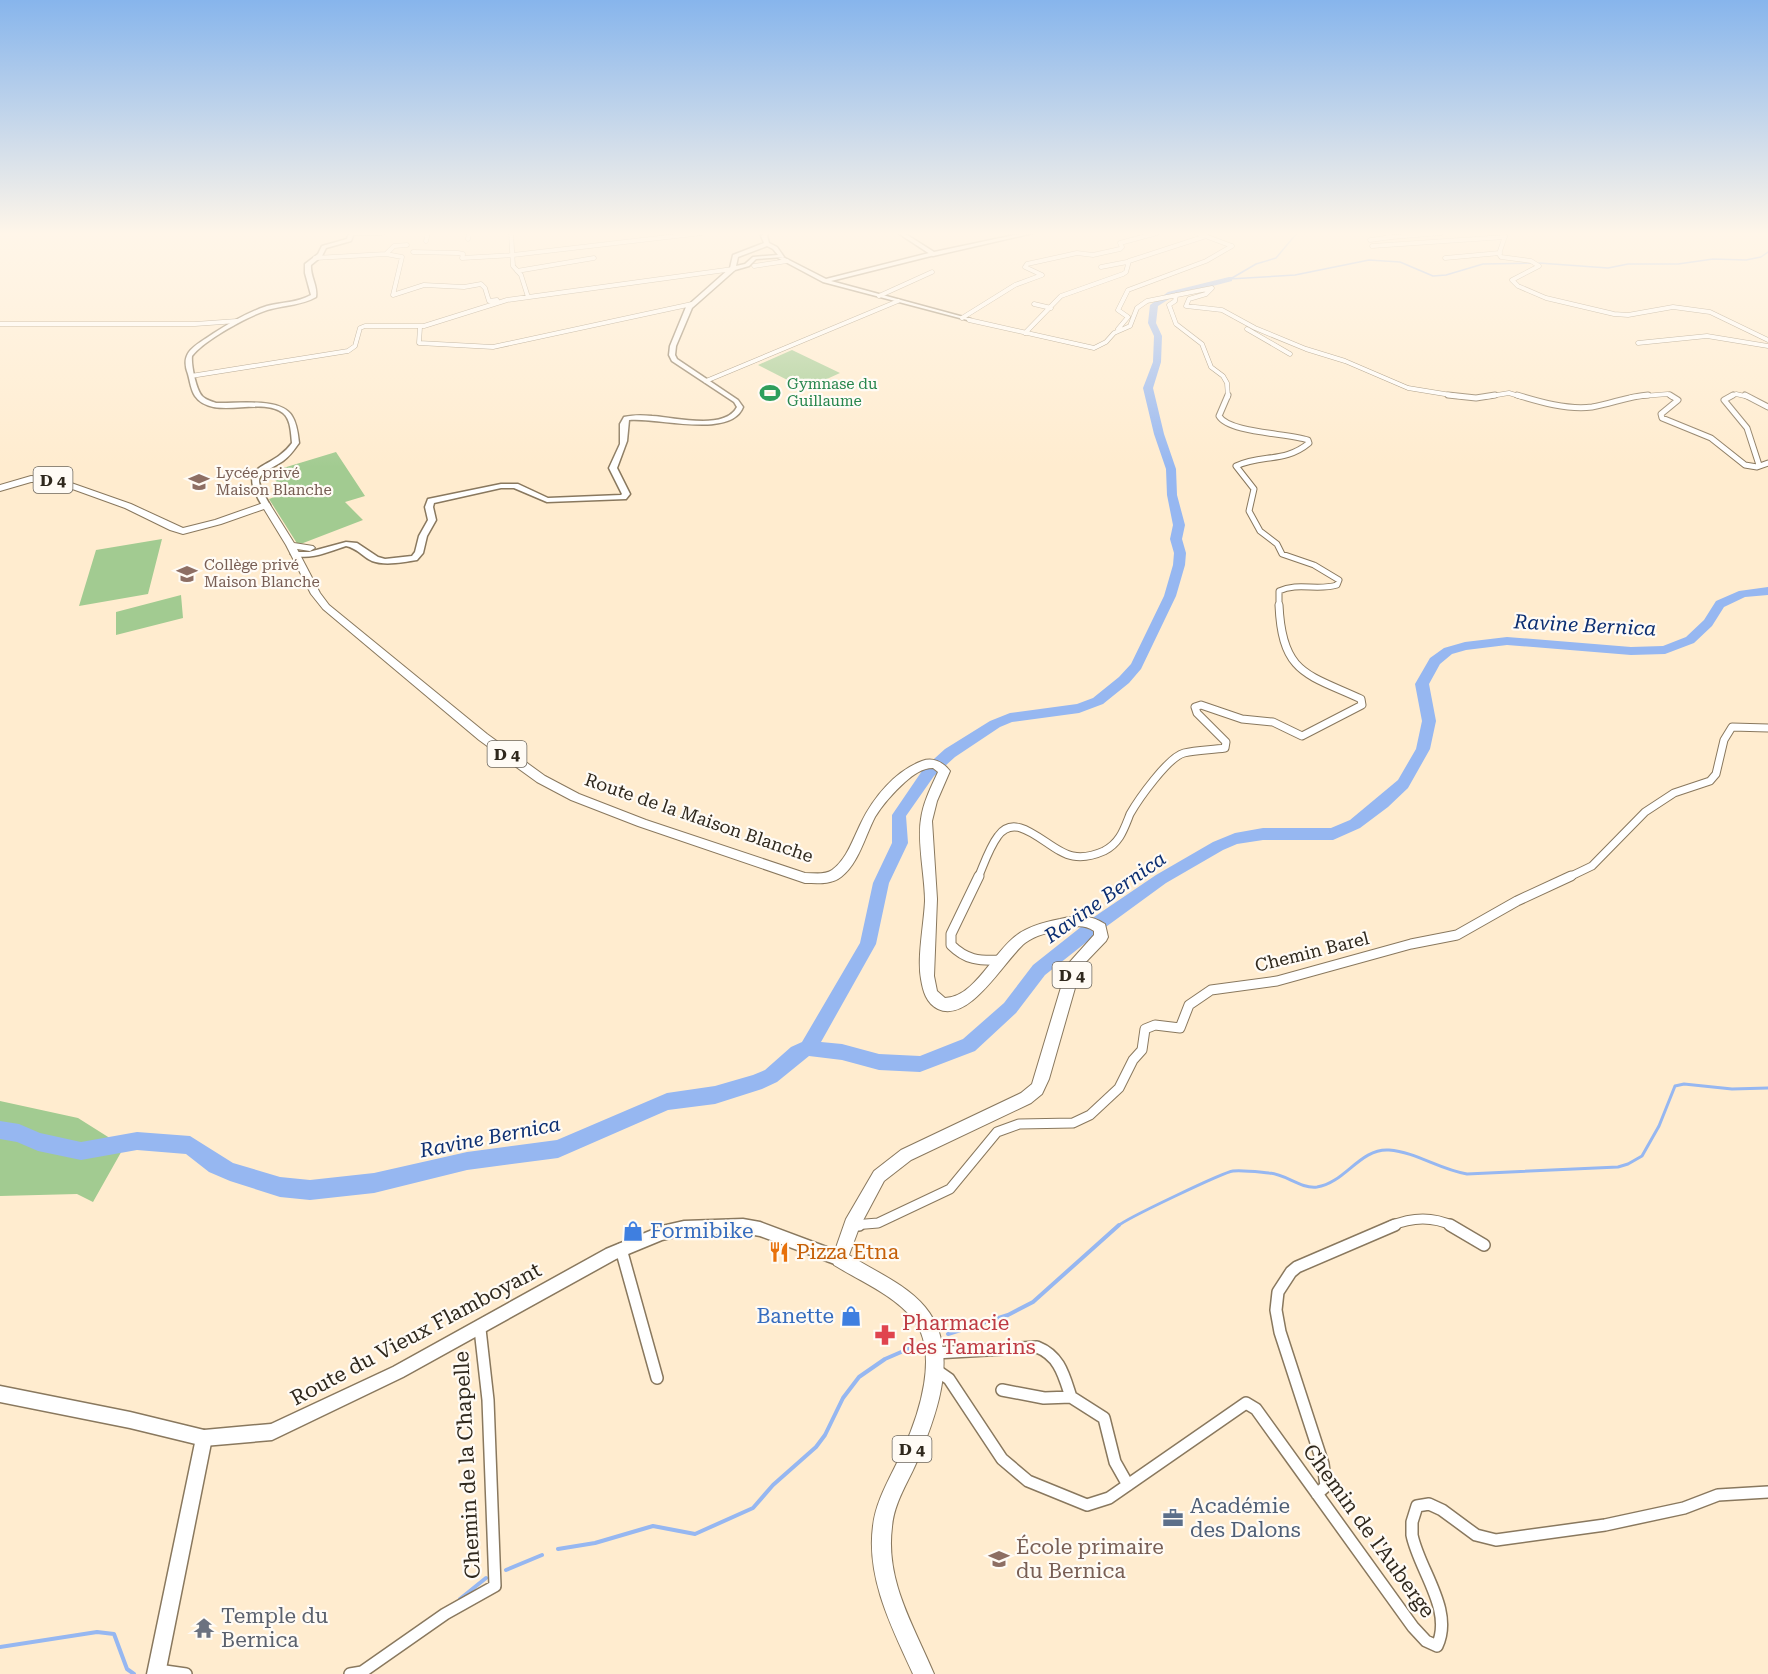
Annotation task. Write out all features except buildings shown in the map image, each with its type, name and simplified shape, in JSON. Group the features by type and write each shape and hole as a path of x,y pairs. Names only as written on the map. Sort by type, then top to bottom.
{"main road":[{"path":"261,311 237,321 190,353 188,364 198,396 206,402 266,406 287,412 295,446 255,476 254,488 266,506"},
{"path":"295,554 350,544 375,559 385,561 414,558 419,553 423,536 432,520 429,507 431,501 501,486 515,486 547,500 623,497 626,494 613,468 616,456 624,442 624,420 631,417 701,423 724,420 738,412 740,407 736,401 678,363 672,355 678,334 689,311"},
{"path":"936,311 966,319"},
{"name":"D 4","path":"0,488 31,479 54,480 128,506 172,528 183,531 266,506"},
{"name":"Route de la Maison Blanche","path":"266,506 316,594 326,607 483,737 541,779 575,797 642,823 805,878 830,878 839,872 878,804 901,780 924,763 932,762 940,765 944,771 931,801 926,821 931,899 927,976 931,994 942,1004 947,1005 962,1000 980,984 1022,938 1055,925 1088,921 1100,928 1101,937 1075,964 1042,1079 1037,1089 1026,1098 906,1155 879,1176 852,1225 840,1259"},
{"path":"295,554 310,551"},
{"name":"Route du Vieux Flamboyant","path":"0,1394 130,1420 204,1438 272,1432 398,1372 480,1329 621,1249 662,1233 684,1228 743,1226 760,1229 840,1259"},
{"name":"D 4","path":"840,1259 895,1293 920,1314 931,1332 934,1361 928,1402 916,1442 888,1506 882,1526 881,1548 886,1580 897,1616 924,1674"},
{"path":"157,1672 204,1438"}],"street":[{"path":"191,376 348,351 355,346 360,328 365,326 420,327 471,311"},
{"path":"420,327 419,343 492,347 659,311"},
{"path":"706,381 874,311"},
{"path":"966,319 977,311"},
{"path":"1025,333 1047,311"},
{"path":"966,319 1083,346 1100,347 1110,334 1127,320 1127,315 1120,311"},
{"path":"1110,334 1130,326 1136,311"},
{"path":"1000,960 978,961 963,958 951,945 951,934 998,835 1010,827 1019,826 1064,856 1082,858 1105,851 1124,835 1132,811 1175,757 1183,753 1225,748 1226,742 1197,712 1195,707 1201,705 1242,719 1273,722 1302,736 1362,705 1360,699 1311,678 1293,660 1283,643 1279,632 1279,591 1286,586 1328,588 1337,585 1339,580 1314,565 1282,554 1277,544 1260,531 1249,511 1254,489 1236,466 1251,459 1291,457 1309,443 1308,440 1292,435 1229,425 1222,421 1220,416 1228,396 1227,383 1208,362 1202,344 1176,324 1171,311"},
{"path":"1222,311 1306,349 1345,361 1407,388 1436,394 1476,398 1509,393 1551,405 1590,407 1634,396 1672,395 1678,400 1661,414 1662,418 1711,438 1745,465 1757,467 1768,463"},
{"path":"1602,311 1624,315 1652,311"},
{"path":"1708,311 1731,320 1768,340"},
{"path":"1230,314 1234,321 1290,354"},
{"path":"0,324 195,324 237,321"},
{"path":"1638,342 1707,336 1768,346"},
{"path":"1759,465 1747,428 1724,400 1742,394 1768,407"},
{"name":"Chemin Barel","path":"852,1225 878,1223 950,1189 997,1132 1020,1124 1073,1123 1090,1115 1119,1088 1133,1060 1142,1050 1145,1029 1155,1024 1180,1028 1189,1005 1211,990 1277,981 1411,944 1457,935 1517,901 1592,866 1644,812 1674,793 1710,781 1716,774 1724,740 1732,728 1768,728"},
{"path":"1317,1494 1326,1486 1325,1467 1316,1433 1276,1320 1278,1290 1285,1278 1297,1267 1405,1220 1440,1219 1484,1245"},
{"path":"621,1249 657,1378"},
{"name":"Chemin de la Chapelle","path":"358,1673 445,1614 495,1586 488,1400 480,1329"},
{"path":"934,1361 963,1352 1037,1347 1055,1355 1071,1397"},
{"name":"Chemin de l'Auberge","path":"934,1361 949,1379 1002,1459 1028,1481 1087,1505 1109,1498 1245,1403 1256,1409 1413,1627 1426,1641 1437,1646 1442,1640 1443,1627 1437,1603 1413,1538 1412,1521 1417,1506 1428,1504 1442,1510 1476,1535 1496,1540 1605,1525 1684,1508 1718,1495 1768,1492"},
{"path":"1002,1390 1044,1398 1071,1397 1104,1418 1115,1462 1128,1485"},
{"path":"157,1672 186,1674"}],"green space":[{"path":"792,350 840,373 805,389 758,365"},
{"path":"336,452 365,496 345,502 363,520 298,545 269,499 277,496 274,490 280,487 270,472"},
{"path":"162,539 148,594 79,606 96,550"},
{"path":"181,595 183,618 116,635 116,612"},
{"path":"0,1101 78,1118 124,1147 93,1202 77,1194 0,1196"}],"waterway":[{"path":"808,1048 868,944 881,883 900,843 899,815 911,801 929,772 950,753 995,724 1010,718 1079,708 1098,701 1124,680 1136,666 1149,641 1170,596 1180,553 1176,539 1179,525 1172,495 1171,469 1159,434 1148,388 1157,362 1158,336 1152,323 1153,311"},
{"name":"Ravine Bernica","path":"808,1048 842,1052 879,1062 920,1064 969,1045 1010,1008 1039,970 1097,924 1161,879 1218,846 1235,839 1263,834 1333,834 1355,824 1403,784 1423,749 1429,721 1422,684 1435,661 1448,651 1465,646 1507,641 1631,651 1665,650 1690,640 1708,623 1720,604 1743,594 1768,591"},
{"name":"Ravine Bernica","path":"0,1130 19,1133 38,1142 81,1151 137,1141 190,1145 216,1165 230,1172 280,1187 310,1190 374,1183 467,1161 558,1149 667,1102 715,1095 756,1083 771,1076 797,1053 808,1048"},
{"path":"1118,1226 1175,1196 1233,1171 1275,1174 1305,1186 1317,1187 1336,1179 1369,1154 1379,1151 1399,1151 1467,1174 1618,1167 1642,1156 1659,1126 1675,1086 1684,1084 1732,1089 1768,1088"},
{"path":"948,1334 1008,1315 1033,1302 1119,1225"},
{"path":"558,1549 595,1543 653,1526 695,1534 753,1508 773,1485 816,1447 825,1435 843,1398 859,1377 885,1359 922,1343"},
{"path":"506,1570 542,1555"},
{"path":"460,1599 486,1578"},
{"path":"0,1647 97,1632 114,1634 127,1669 134,1674"}],"place":[{"name":"Gymnase du Guillaume","path":"770,393"},
{"name":"Lycée privé Maison Blanche","path":"199,482"},
{"name":"Collège privé Maison Blanche","path":"187,574"},
{"name":"Formibike","path":"633,1231"},
{"name":"Pizza Etna","path":"779,1252"},
{"name":"Banette","path":"851,1316"},
{"name":"Pharmacie des Tamarins","path":"885,1335"},
{"name":"Académie des Dalons","path":"1173,1518"},
{"name":"École primaire du Bernica","path":"999,1559"},
{"name":"Temple du Bernica","path":"204,1628"}]}
